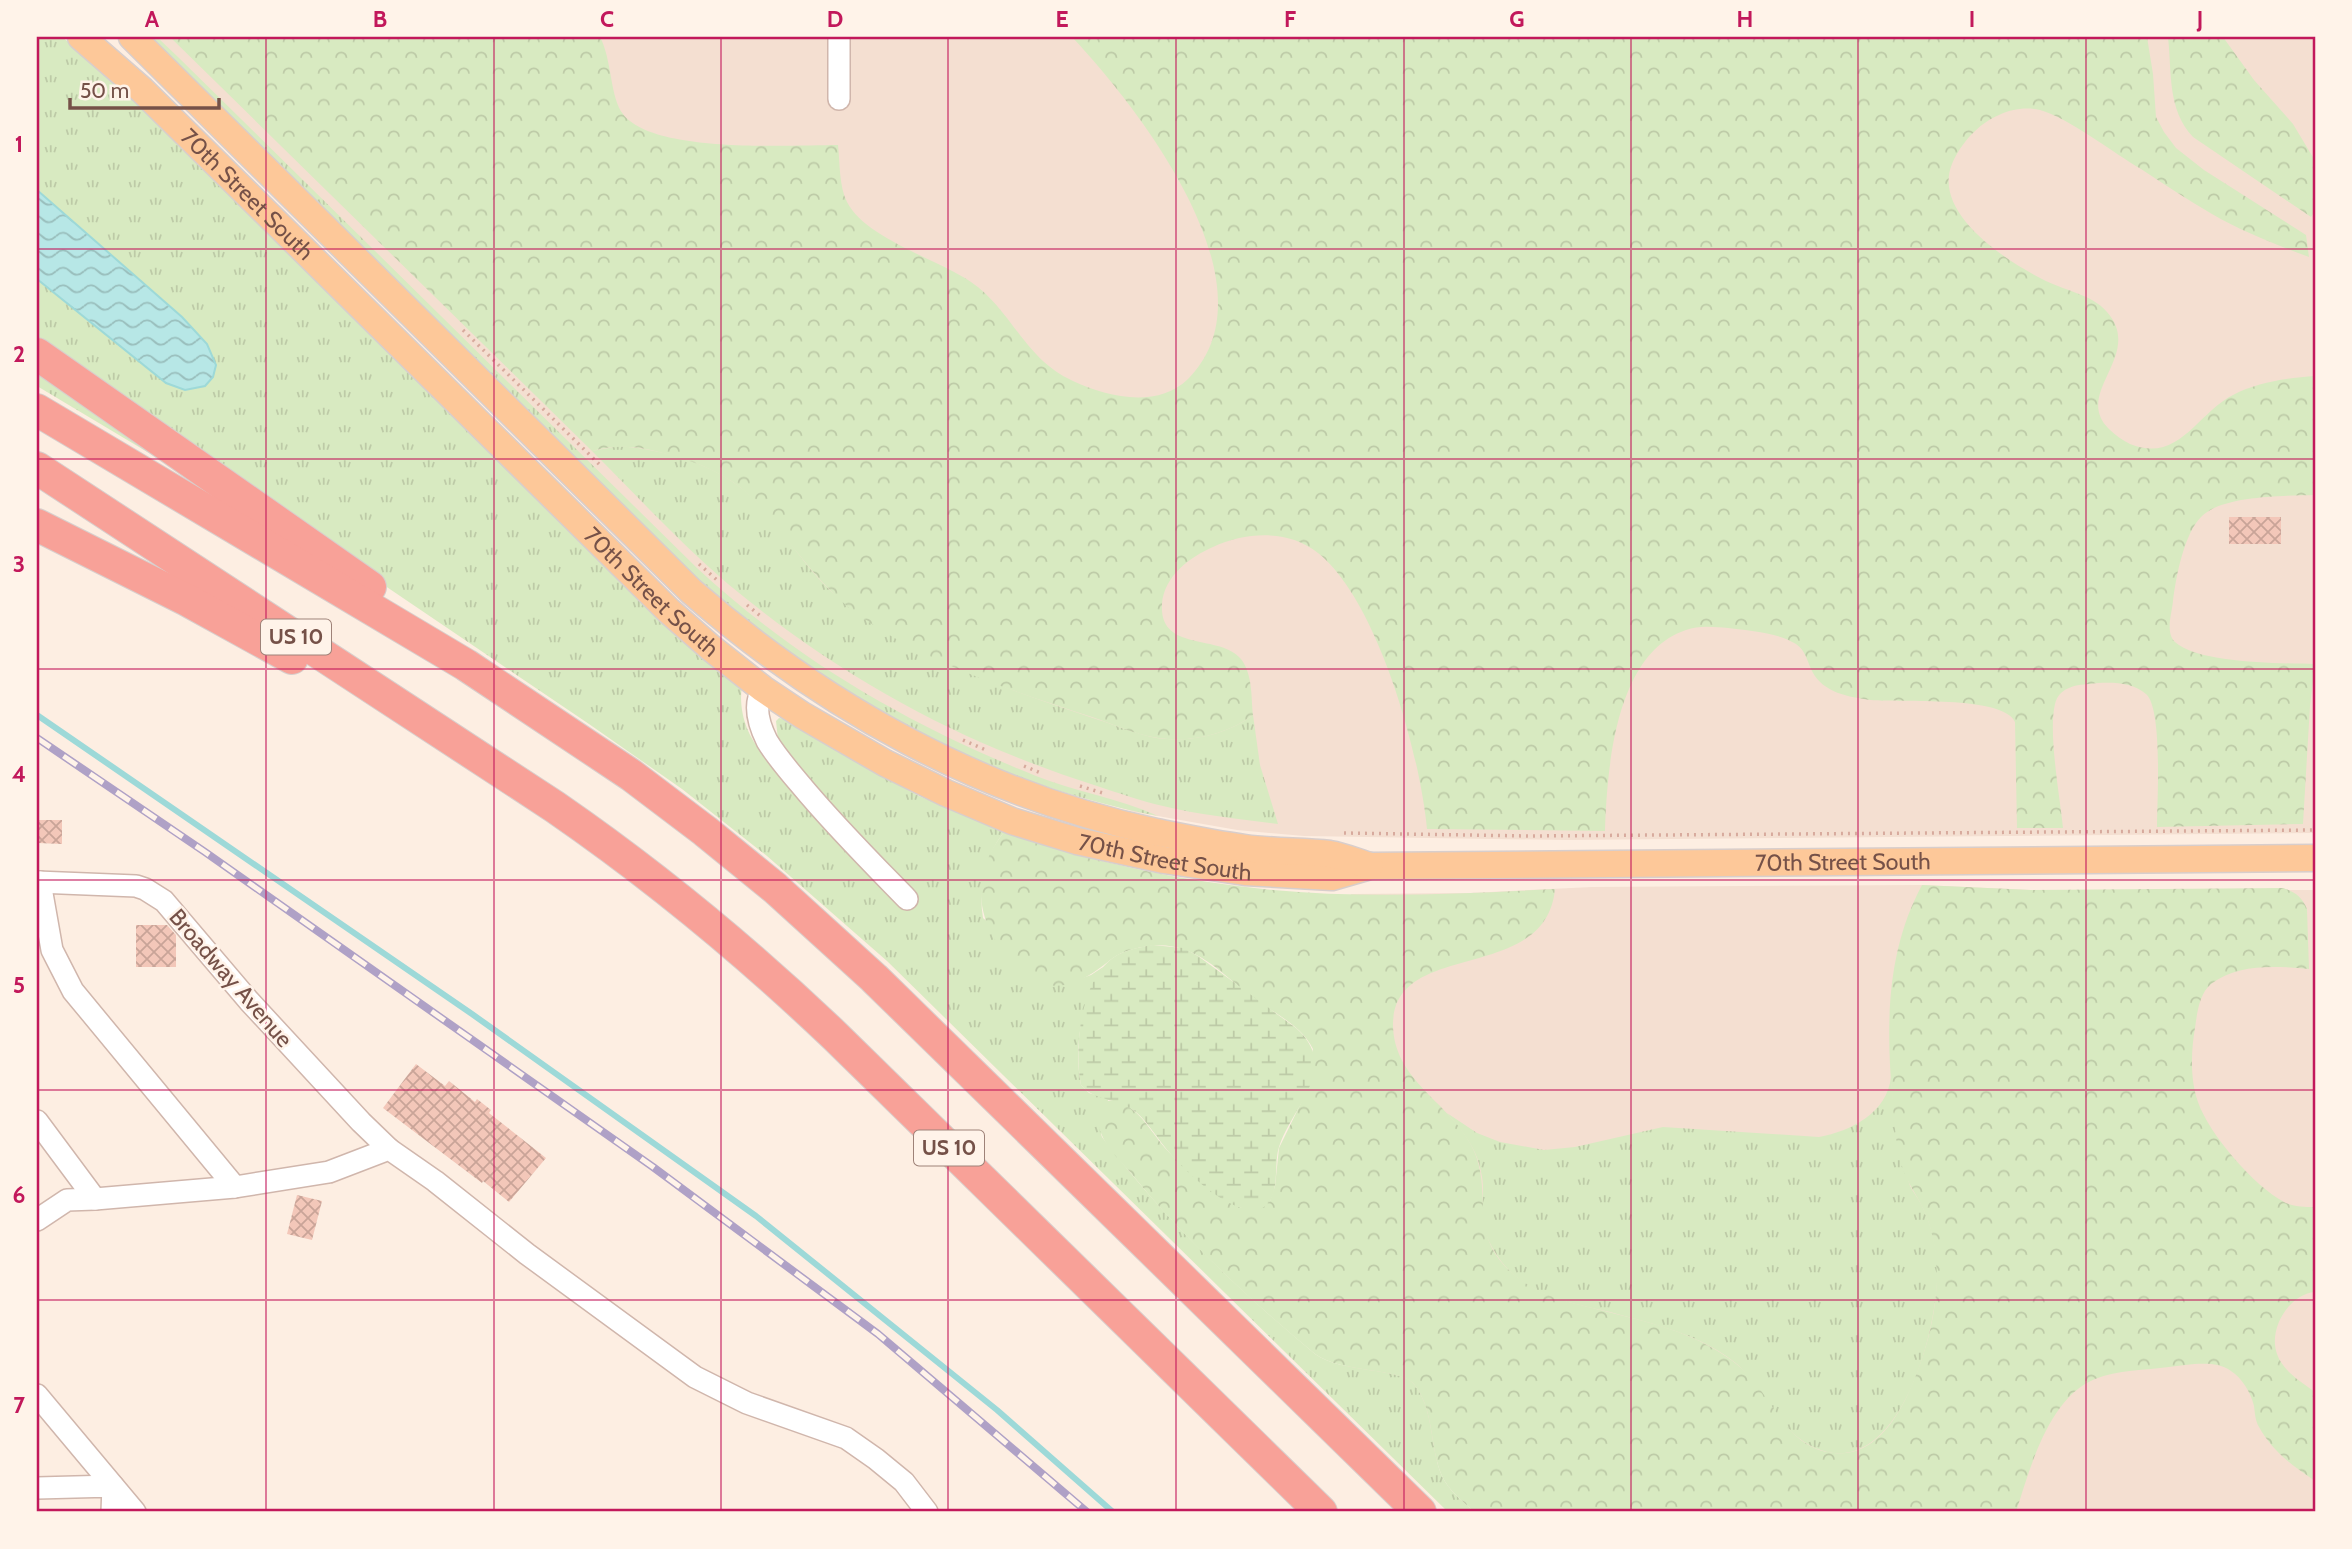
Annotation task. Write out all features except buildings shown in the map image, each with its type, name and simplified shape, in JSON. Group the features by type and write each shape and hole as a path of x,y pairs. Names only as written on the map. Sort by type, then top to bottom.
{"highway":[{"path":"37,354 399,606 466,665"},
{"name":"US 10","path":"37,410 466,665 631,775 705,831 807,916 973,1074 1420,1512"},
{"name":"US 10","path":"37,468 555,807 700,915 803,1006 1321,1512"},
{"path":"37,525 218,617 555,807"}],"main road":[{"name":"70th Street South","path":"81,37 142,90 669,611 711,648 763,689 844,741 925,783 1001,816 1050,833 1153,858 1245,872 1332,877 1370,866 2315,858"},
{"name":"70th Street South","path":"132,37 691,591 741,634 823,692 940,758 1061,806 1184,838 1256,849 1332,855 1370,866"}],"street":[{"path":"839,37 839,99"},
{"path":"763,689 758,704 759,717 763,732 773,750 815,802 907,899"},
{"path":"38,882 52,950 73,991 235,1186"},
{"name":"Broadway Avenue","path":"38,882 136,886 164,901 249,1001 389,1149 695,1377 747,1403 846,1438 904,1482 928,1512"},
{"path":"37,1121 95,1199"},
{"path":"37,1220 66,1200 235,1186 328,1172 389,1149"},
{"path":"37,1395 135,1512"},
{"path":"37,1488 113,1486"},
{"path":"112,1512 113,1486"}],"path":[{"path":"454,321 602,467"},
{"path":"691,555 725,587"},
{"path":"746,604 767,621"},
{"path":"954,736 997,755"},
{"path":"1020,765 1053,777"},
{"path":"1071,783 1115,796"},
{"path":"1340,833 1528,836 2315,830"}],"shaded area":[{"path":"149,37 830,37 830,106 848,107 849,37 2315,37 2315,833 1566,840 1304,836 1237,830 1135,812 1035,782 934,740 742,617"},
{"path":"1922,885 2031,890 2315,890 2315,1512 1488,1512 1347,1372 1351,894 1470,893 1592,887"}],"green space":[{"path":"37,37 62,37 104,70 742,687 741,704 745,723 764,754 803,776 778,740 776,721 779,718 784,719 919,796 1004,832 992,851 984,873 983,918 1062,985 1091,975 1103,967 1085,1010 1078,1054 1081,1085 1089,1093 1113,1100 1108,1100 1102,1137 1150,1196 1202,1252 1315,1354 1339,1364 1396,1375 1413,1383 1425,1404 1442,1476 1452,1491 1474,1512 1448,1512 887,961 767,856 682,789 37,345 37,279 166,383 185,390 182,317 37,190"},
{"path":"149,37 157,37 178,57 697,568 775,633 857,688 944,735 1036,776 1158,816 1116,807 1029,781 944,746 865,703 761,631 697,579"},
{"path":"170,37 600,37 619,107 623,114 639,127 663,136 724,144 838,145 844,196 856,215 869,227 971,282 985,293 1030,347 1056,372 1101,392 1147,397 1176,388 1188,379 1212,341 1218,296 1209,249 1189,199 1162,151 1130,107 1072,37 2147,37 2156,117 2164,132 2176,148 2204,170 2306,235 2309,257 2224,221 2077,128 2040,110 2014,110 1999,115 1971,135 1952,164 1949,182 1952,200 1962,217 1992,247 2027,271 2093,301 2107,312 2116,328 2118,343 2098,402 2100,415 2109,429 2130,444 2147,448 2162,447 2186,434 2220,403 2233,395 2273,381 2315,376 2315,495 2240,500 2212,509 2202,516 2190,533 2182,556 2174,591 2170,628 2175,642 2202,655 2242,661 2315,664 2303,824 2157,827 2157,736 2151,703 2146,694 2133,687 2119,683 2103,683 2068,688 2060,694 2055,704 2054,748 2063,828 2017,828 2015,722 2007,713 1972,704 1871,700 1846,695 1823,684 1812,671 1802,650 1788,640 1728,628 1696,627 1662,643 1644,663 1630,688 1613,747 1605,831 1427,829 1423,798 1405,721 1377,642 1359,606 1340,576 1318,553 1294,540 1267,535 1226,542 1187,562 1173,576 1162,604 1164,619 1170,630 1180,636 1231,651 1245,665 1250,679 1253,715 1234,727 1201,737 1158,738 1129,731 972,675 914,648 860,616 817,576 753,499 722,475 691,461 650,450 621,447 592,451"},
{"path":"2168,37 2223,37 2254,80 2293,124 2314,159 2315,211 2311,217 2193,137 2175,103"},
{"path":"37,365 169,465 37,386"},
{"path":"619,446 676,456 729,479 759,504 816,576 838,597 897,637 961,669 1062,708 1158,738 1190,739 1212,734 1234,727 1253,715 1260,765 1278,824 1191,812 1130,797 996,749 902,703 813,649 770,618 710,568 592,451"},
{"path":"1004,832 1132,868 1263,889 1372,895 1555,889 1545,919 1526,938 1500,951 1442,969 1417,980 1400,997 1393,1024 1395,1043 1411,1075 1448,1114 1470,1143 1481,1177 1489,1240 1497,1256 1510,1271 1544,1293 1664,1327 1716,1350 1748,1374 1797,1437 1820,1450 1834,1453 1859,1450 1879,1437 1895,1418 1924,1354 1934,1308 1936,1262 1933,1240 1927,1218 1906,1177 1899,1154 1893,1111 1889,1040 1896,961 1910,910 1922,885 2031,890 2283,888 2291,891 2307,909 2309,969 2245,969 2211,984 2201,999 2198,1011 2192,1065 2198,1102 2212,1129 2234,1158 2259,1184 2284,1202 2295,1206 2315,1207 2315,1292 2306,1294 2289,1306 2278,1324 2275,1344 2284,1366 2315,1392 2315,1481 2284,1457 2264,1436 2257,1422 2251,1396 2239,1378 2225,1367 2201,1364 2113,1374 2095,1379 2079,1388 2053,1418 2043,1436 2016,1512 1474,1512 1452,1491 1442,1476 1425,1404 1413,1383 1406,1378 1339,1364 1315,1354 1195,1245 1114,1154 1100,1129 1099,1117 1105,1102 1113,1100 1125,1104 1137,1113 1181,1164 1222,1197 1242,1208 1270,1201 1275,1186 1279,1148 1301,1103 1313,1049 1308,1040 1293,1025 1213,966 1188,951 1174,947 1159,945 1129,950 1088,976 1064,985 1047,985 1034,980 1016,965 992,935 981,901 985,866"},
{"path":"1153,945 1183,948 1198,956 1296,1028 1309,1043 1314,1058 1310,1087 1279,1147 1271,1199 1259,1209 1247,1209 1221,1198 1193,1177 1171,1155 1137,1113 1122,1104 1093,1095 1081,1085 1079,1037 1085,1003 1091,987 1113,958 1129,950"},
{"path":"1891,1077 1908,1180 1924,1211 1933,1238 1937,1260 1937,1287 1923,1355 1910,1390 1893,1420 1871,1443 1845,1453 1815,1448 1793,1433 1744,1371 1715,1349 1664,1327 1540,1292 1516,1277 1500,1260 1488,1239 1482,1217 1483,1186 1479,1163 1468,1140 1447,1113 1477,1133 1500,1142 1544,1150 1575,1147 1663,1127 1819,1137 1843,1130 1866,1118 1883,1101"}],"water":[{"path":"37,190 182,317 207,344 216,365 213,377 205,386 185,390 166,383 37,279"}],"waterway":[{"path":"37,715 472,1014 756,1216 997,1410 1113,1512"}],"railway":[{"path":"37,738 205,852 653,1167 878,1334 1087,1512"}]}
